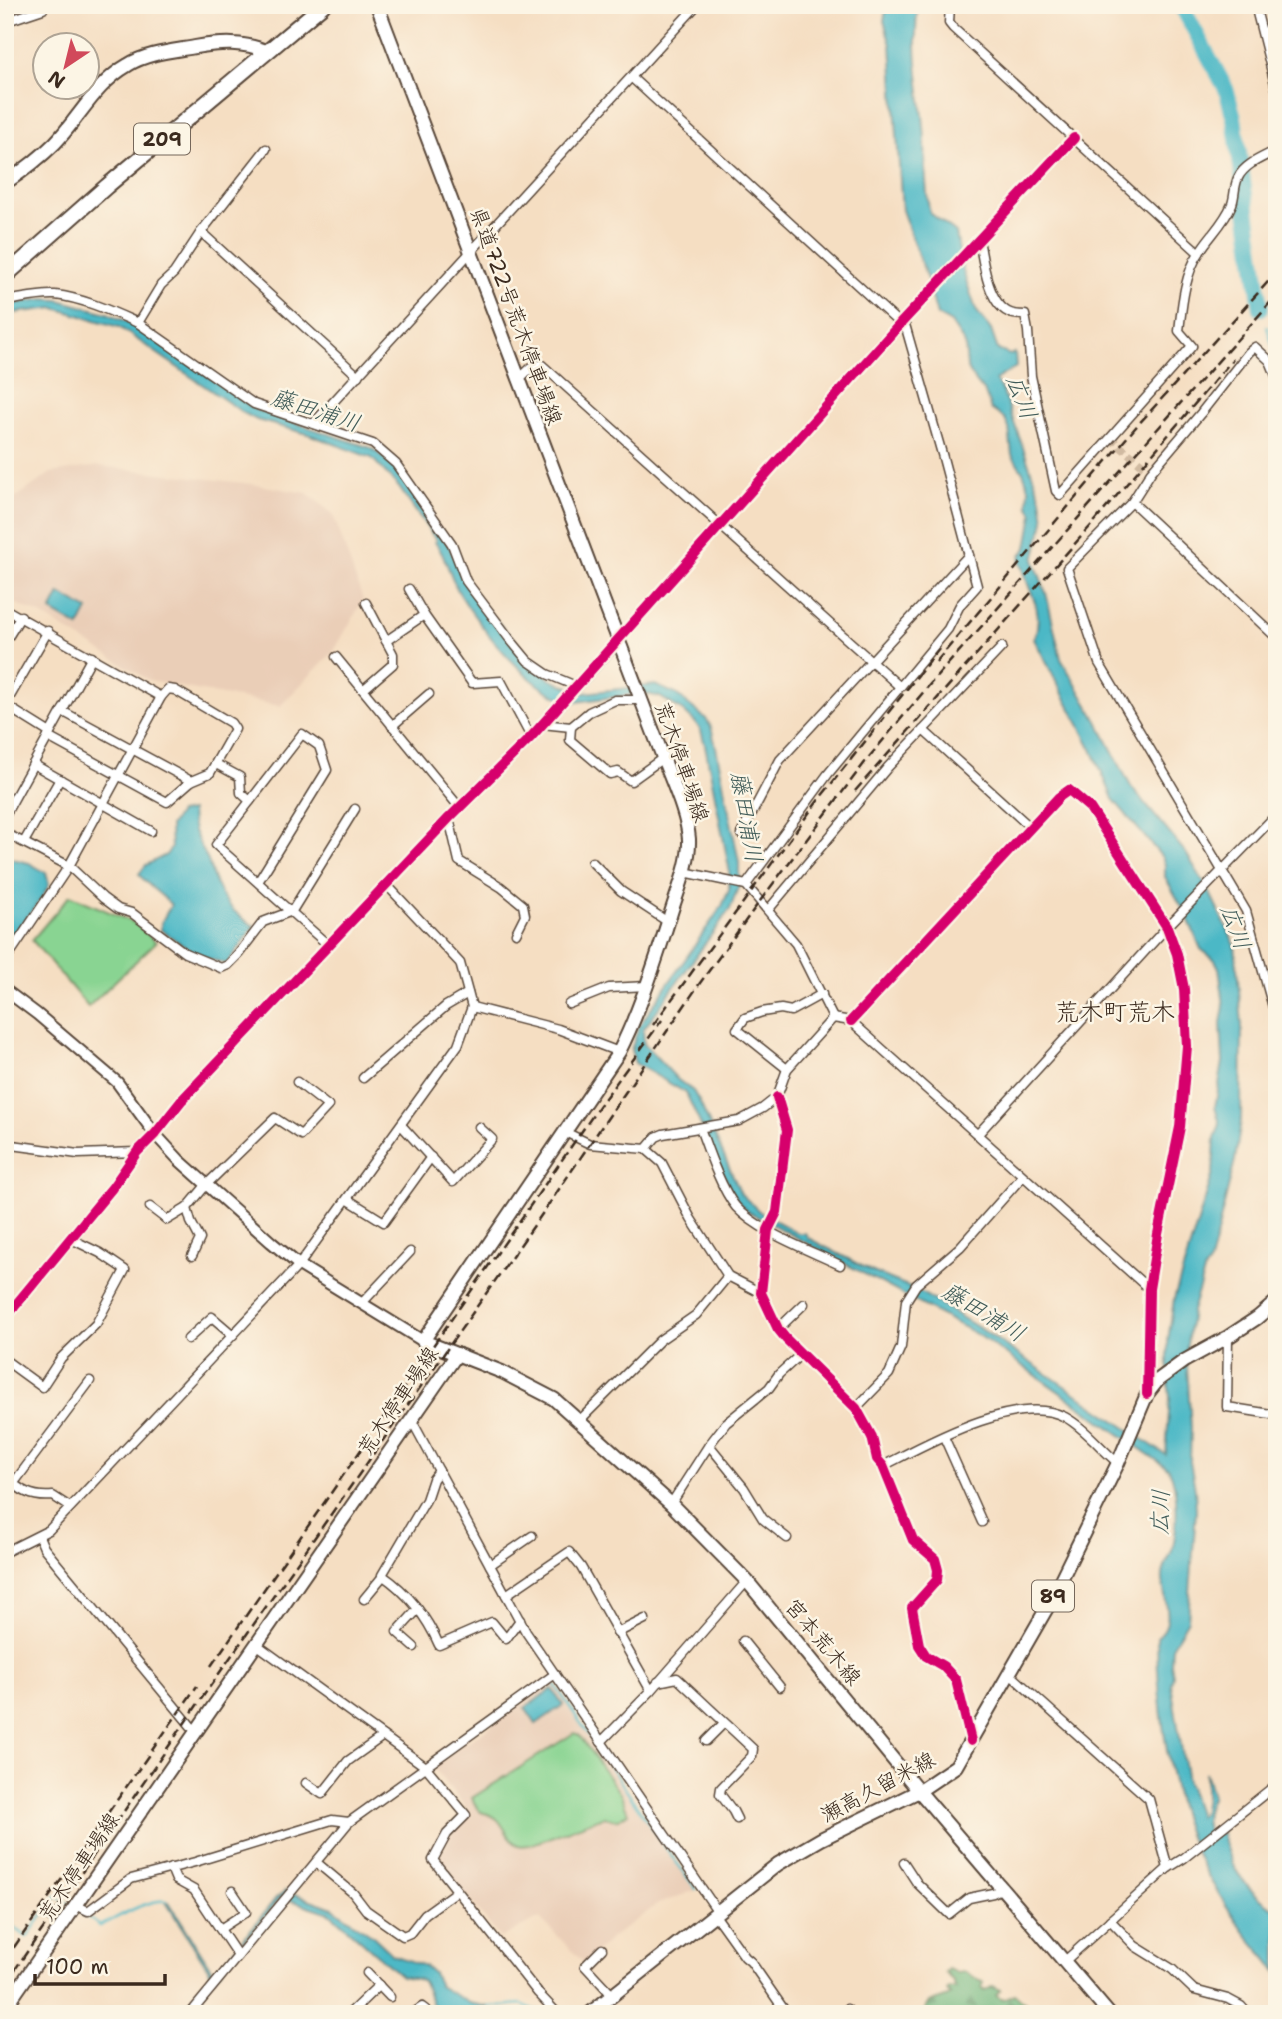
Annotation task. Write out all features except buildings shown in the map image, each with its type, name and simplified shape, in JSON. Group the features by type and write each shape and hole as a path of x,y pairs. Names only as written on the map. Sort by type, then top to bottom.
{"highway":[{"name":"209","path":"5,276 107,186 323,5"}],"main road":[{"name":"県道722号荒木停車場線","path":"377,5 618,640"},
{"path":"5,183 56,142 99,87 128,65 147,57 222,43 247,45 268,52"},
{"name":"荒木停車場線","path":"5,2008 457,1354 423,1340 619,1052 635,1020 684,872 689,841 686,824 663,758 618,640"},
{"name":"瀬高久留米線","path":"589,2014 778,1864 821,1839 919,1791 956,1766 1048,1606 1118,1463 1147,1394 1158,1380 1184,1361 1223,1341 1277,1301"},
{"name":"宮本荒木線","path":"457,1354 534,1387 554,1399 671,1504 747,1581 813,1658 919,1791 1110,2014"}],"street":[{"path":"5,19 43,9 41,5"},
{"path":"314,424 697,5"},
{"path":"950,5 949,23 953,28 1199,253"},
{"path":"1255,5 1277,92"},
{"path":"632,78 903,321 977,586 960,605 948,629 828,774 746,885"},
{"path":"5,1318 112,1188 136,1152 155,1134 181,1100 449,818 531,737 903,321 1074,138"},
{"path":"138,323 162,285 174,273 201,232 266,149"},
{"path":"979,239 988,285 1010,314 1025,315 1031,376 1055,491 1060,495 1192,346 1179,331 1190,270 1232,204 1238,177 1250,165 1277,150"},
{"path":"201,232 358,376"},
{"path":"5,302 53,295 76,300 138,323 254,404 373,444 396,464 452,544 466,580 528,661 547,674 576,686"},
{"path":"1277,378 1270,360 1255,347 1249,352 1151,472 1132,502 1067,568 1099,663 1246,911 1273,1007 1277,1010"},
{"path":"518,380 534,365 542,365 899,686"},
{"path":"1132,502 1277,638"},
{"path":"741,834 780,760 969,555"},
{"path":"409,589 472,683 501,681 531,737"},
{"path":"363,690 393,664 393,654 366,603"},
{"path":"5,609 161,697"},
{"path":"386,641 424,615"},
{"path":"5,642 21,616"},
{"path":"5,961 69,866 119,775 134,749 161,697 168,689 175,690 231,723 235,729 209,773 191,781 167,802 119,775 49,735 5,705 48,631"},
{"path":"769,909 888,767 1002,647"},
{"path":"5,815 92,657"},
{"path":"336,657 460,808"},
{"path":"392,726 429,694"},
{"path":"542,724 571,727 589,712 615,700 640,700"},
{"path":"62,710 191,781"},
{"path":"571,727 570,740 610,774 618,772 631,781 663,758"},
{"path":"922,730 1030,827"},
{"path":"258,882 327,770 319,746 302,734 216,845 328,945"},
{"path":"33,764 151,831"},
{"path":"216,764 240,777 241,793 250,801"},
{"path":"24,842 60,779"},
{"path":"851,1021 1030,827 1069,790 1090,808 1170,925 1184,989 1187,1046 1180,1127 1149,1289 1147,1394"},
{"path":"5,832 69,866 118,909 132,913 185,953 220,968 228,965 237,956 263,922 292,911 355,809"},
{"path":"978,1134 1170,925 1277,814"},
{"path":"449,818 456,859 463,866 501,887 523,905 525,915 516,933"},
{"path":"592,862 621,891 668,922"},
{"path":"684,872 746,885 796,944 833,1018"},
{"path":"5,1552 49,1530 299,1265 457,1045 472,1007 460,963 386,884"},
{"path":"569,1004 609,988 647,986"},
{"path":"5,990 117,1082 155,1134 299,1265 423,1340"},
{"path":"363,1078 446,1006 468,993"},
{"path":"787,1069 737,1030 745,1018 781,1009 791,1011 822,994"},
{"path":"472,1007 558,1028 619,1052"},
{"path":"833,1018 851,1021 1149,1289"},
{"path":"646,1149 656,1137 663,1134 739,1121 763,1108 777,1097 787,1069 833,1018"},
{"path":"150,1207 167,1220 187,1208 207,1184 275,1118 301,1135 328,1106 297,1082"},
{"path":"777,1097 787,1130 777,1212 768,1230 761,1293 778,1329 800,1355 856,1408 872,1437 877,1459 883,1466 913,1540 935,1559 937,1580 912,1608 919,1645 926,1656 943,1666 956,1680 971,1741"},
{"path":"401,1125 453,1182 492,1139 479,1127"},
{"path":"700,1128 715,1168 736,1206 768,1230 840,1265"},
{"path":"565,1132 590,1144 646,1149 663,1163 691,1219 728,1276 761,1293"},
{"path":"5,1144 78,1154 136,1152"},
{"path":"347,1199 384,1223 431,1157"},
{"path":"856,1408 889,1374 901,1348 906,1301 916,1284 960,1247 1022,1177"},
{"path":"187,1208 200,1239 192,1256"},
{"path":"5,1360 42,1387 61,1358 96,1324 120,1280 125,1270 100,1253 69,1238"},
{"path":"362,1303 410,1252"},
{"path":"579,1421 660,1340 696,1315 728,1276"},
{"path":"778,1329 804,1304"},
{"path":"188,1339 212,1317 233,1335"},
{"path":"1223,1341 1227,1407 1277,1415"},
{"path":"671,1504 726,1423 769,1388 779,1374 800,1355"},
{"path":"13,1484 90,1381"},
{"path":"883,1466 944,1437 1009,1412 1040,1409 1064,1416 1118,1463"},
{"path":"411,1419 520,1620 716,1914 787,2014"},
{"path":"944,1437 982,1522"},
{"path":"709,1445 744,1488 763,1519 788,1538"},
{"path":"364,1599 383,1576 426,1500 433,1479 439,1471"},
{"path":"5,1476 13,1484 36,1497 53,1496 70,1507"},
{"path":"38,1536 44,1548 195,1731"},
{"path":"490,1565 532,1536"},
{"path":"506,1595 569,1552 581,1567 651,1690"},
{"path":"383,1576 399,1587 418,1609 432,1628 439,1646 492,1622 506,1639 520,1620"},
{"path":"601,1742 651,1690 747,1581"},
{"path":"414,1647 397,1632 418,1609"},
{"path":"617,1633 645,1619"},
{"path":"743,1641 780,1687"},
{"path":"256,1644 426,1767 466,1815 447,1834 433,1860 538,1993 558,2014"},
{"path":"190,2014 349,1822 555,1674"},
{"path":"1010,1674 1149,1798 1168,1868"},
{"path":"658,1682 677,1678 753,1749 752,1756 721,1788 720,1794 737,1819"},
{"path":"706,1741 724,1723"},
{"path":"306,1783 322,1794 348,1761 383,1736"},
{"path":"1066,1960 1168,1868 1277,1784"},
{"path":"76,1905 88,1911 131,1879 332,1820 349,1822"},
{"path":"316,1862 353,1893 366,1910 403,1936 410,1933 425,1914 457,1891"},
{"path":"904,1863 917,1883 949,1913 969,1898 1003,1888"},
{"path":"171,1868 176,1880 194,1890 238,1956"},
{"path":"220,1929 246,1912 232,1891"},
{"path":"1110,1920 1135,1946 1171,1969 1194,1990 1228,1999 1241,2006 1248,2014"},
{"path":"601,1949 585,1966 612,1996"},
{"path":"367,1973 390,1997"},
{"path":"349,2014 379,1986"},
{"path":"412,2014 422,2007 431,2014"},
{"path":"493,2014 523,2014"}],"shaded area":[{"path":"99,466 307,493 333,514 363,600 334,651 280,706 150,681 40,614 5,599 5,505 51,473"},
{"path":"552,1682 656,1836 696,1890 658,1904 610,1939 585,1964 540,1918 500,1938 437,1858 454,1831 472,1815 433,1767"}],"green space":[{"path":"70,895 135,923 156,942 88,1007 32,940"},
{"path":"574,1733 579,1735 621,1795 628,1813 616,1819 605,1816 533,1844 518,1845 497,1819 478,1809 472,1798"},
{"path":"948,1969 956,1973 965,1972 984,1983 982,1988 985,1991 993,1986 1000,1990 996,1995 1003,1999 1015,1994 1025,2003 1013,2014 925,2014 929,2003 951,1995 947,1991 948,1988 955,1989 954,1983 945,1972"}],"water":[{"path":"887,5 918,5 916,50 930,213 956,233 962,268 976,310 991,330 998,350 1010,355 1015,353 1016,367 995,380 1003,392 1041,498 1044,521 1034,560 1046,593 1061,659 1131,787 1186,853 1208,889 1235,945 1242,1025 1241,1121 1235,1160 1210,1262 1205,1269 1192,1311 1186,1351 1191,1428 1190,1462 1196,1510 1188,1620 1172,1647 1171,1684 1187,1782 1199,1816 1202,1814 1205,1797 1205,1772 1212,1796 1206,1814 1208,1833 1222,1833 1229,1856 1241,1878 1257,1896 1277,1910 1277,1972 1243,1930 1203,1867 1182,1816 1174,1786 1163,1724 1157,1637 1167,1624 1163,1575 1172,1550 1176,1520 1175,1487 1169,1469 980,1336 749,1212 731,1190 686,1093 635,1063 631,1050 639,1026 722,906 729,890 729,868 705,745 695,722 660,697 643,693 576,702 560,698 543,688 509,658 479,623 458,591 436,540 398,486 372,458 245,414 119,327 55,308 5,314 5,305 44,299 59,300 107,313 137,326 256,410 371,448 393,465 449,546 467,588 549,679 584,693 655,685 676,694 706,719 716,747 739,862 739,885 730,909 643,1030 644,1044 678,1080 693,1091 741,1194 761,1213 798,1233 805,1233 808,1238 873,1272 915,1289 984,1331 1166,1455 1170,1398 1168,1341 1174,1299 1213,1173 1215,1138 1220,1124 1215,1107 1223,1062 1221,1023 1224,1006 1219,968 1215,960 1201,949 1187,916 1165,877 1162,857 1113,799 1092,749 1034,639 1038,624 1037,611 1020,562 1021,555 1027,548 1033,514 1028,504 1029,488 1012,455 1009,428 1005,419 991,409 984,390 976,383 967,367 965,344 951,323 937,315 902,210 891,45 884,21"},
{"path":"60,594 88,610 79,627 51,611"},
{"path":"191,811 192,824 220,893 234,911 254,926 227,964 200,956 161,930 161,923 171,905 139,874 146,865 166,855 171,848 170,826 179,813"},
{"path":"5,857 29,863 46,873 49,885 5,946"},
{"path":"552,1689 563,1705 536,1724 525,1708"},
{"path":"285,1891 333,1908 373,1936 393,1955 425,1966 433,1973 439,1986 469,2003 489,2007 483,2009 482,2014 440,2014 422,1980 401,1976 330,1913 281,1897 214,1978 166,1902 169,1902 216,1973 276,1898"}],"waterway":[{"path":"1181,5 1226,89 1234,118 1261,308"},
{"path":"1267,327 1277,360"},
{"path":"555,1685 696,1889"},
{"path":"5,1909 11,1925 27,1937 56,1896 71,1905"},
{"path":"79,1911 100,1926 142,1905 167,1901"},
{"path":"489,2007 522,2004 540,2013 553,2013"}],"tunnel":[{"path":"1110,438 1151,472"}],"railway":[{"path":"936,662 1135,428 1277,272"},
{"path":"5,1984 700,983 760,901 869,757 931,683 1277,295"},
{"path":"855,791 1096,520 1233,359"},
{"path":"653,1025 820,798 939,649"},
{"path":"211,1666 600,1105 662,1020"},
{"path":"5,1960 197,1686"}],"cycle path":[{"path":"5,1318 112,1188 137,1152 182,1100 449,818 531,737 900,324 1074,138"},
{"path":"851,1021 1059,797 1069,790 1090,808 1167,927 1177,954 1184,989 1187,1046 1180,1127 1149,1289 1147,1394"},
{"path":"777,1097 787,1130 777,1212 768,1230 761,1293 778,1329 786,1339 856,1408 872,1437 877,1459 883,1466 913,1540 935,1559 937,1580 912,1608 919,1645 926,1656 943,1666 956,1680 971,1741"}],"district":[{"name":"荒木町荒木","path":"1115,1012"}],"water label":[{"name":"広川","path":"1022,397"},
{"name":"藤田浦川","path":"316,410"},
{"name":"藤田浦川","path":"747,817"},
{"name":"広川","path":"1236,927"},
{"name":"藤田浦川","path":"984,1312"},
{"name":"広川","path":"1160,1512"}]}
